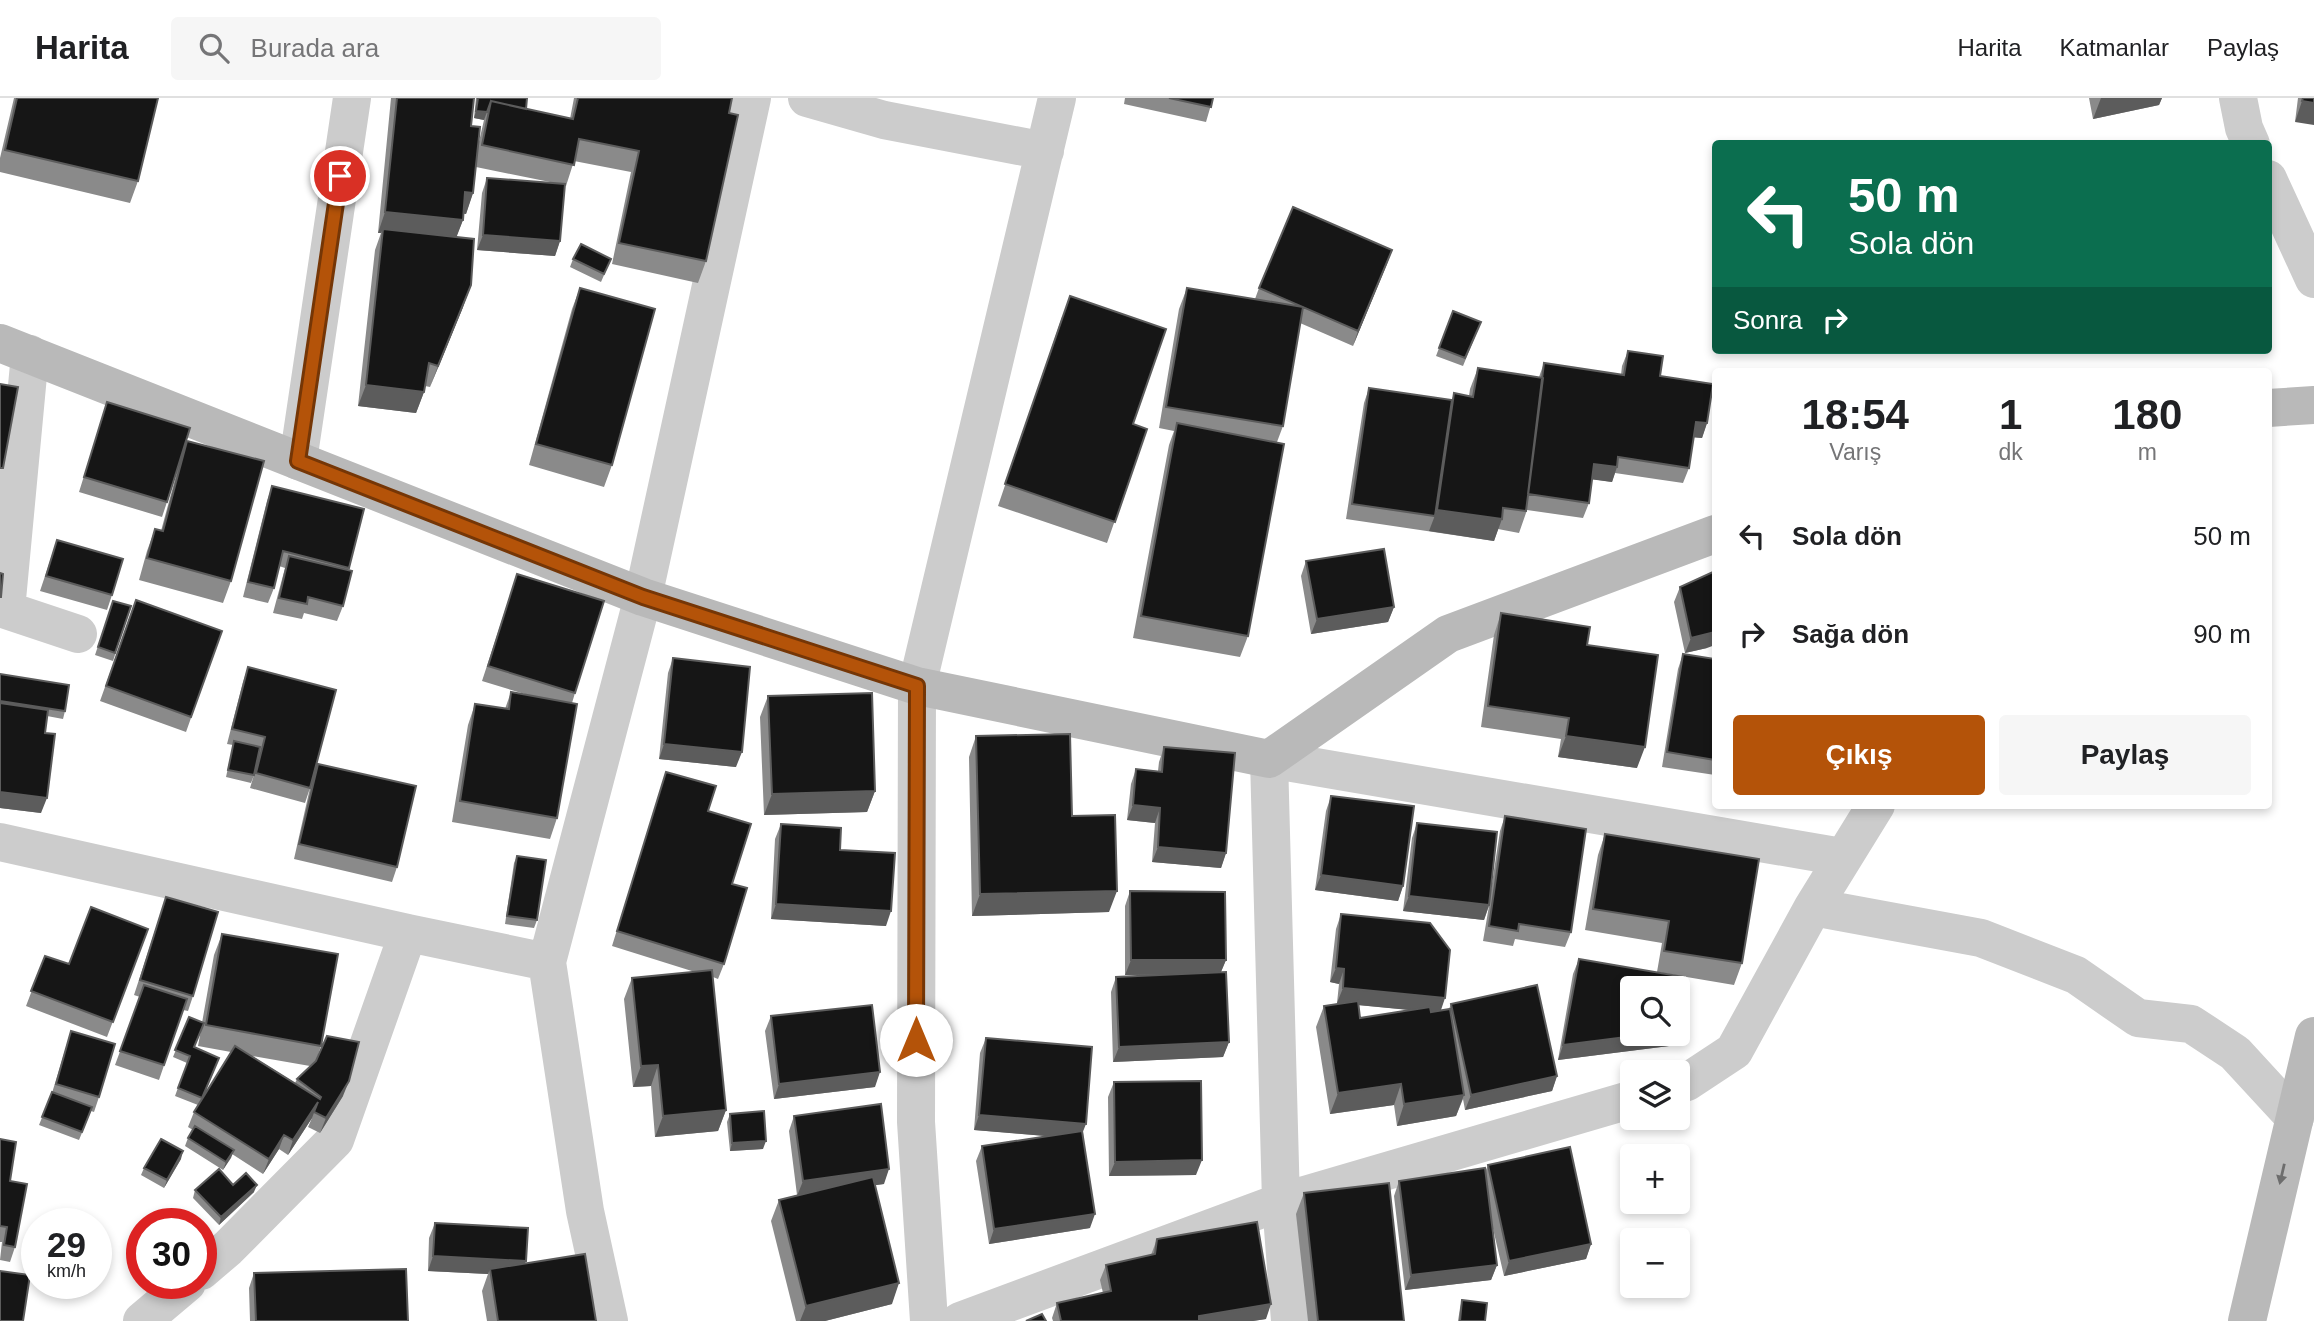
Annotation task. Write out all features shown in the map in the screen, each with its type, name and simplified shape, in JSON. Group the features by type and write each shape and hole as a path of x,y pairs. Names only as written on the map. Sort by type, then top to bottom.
{"street":[{"path":"298,461 352,98"},
{"path":"608,1321 585,1211 547,962 643,597 752,98"},
{"path":"807,98 884,120 1045,151"},
{"path":"929,1321 916,1122 917,686 1057,98"},
{"path":"2238,98 2249,140"},
{"path":"2272,188 2314,279"},
{"path":"78,634 6,610 15,349 643,597 917,686 1269,759 1842,857"},
{"path":"2272,408 2314,405"},
{"path":"1269,759 1448,635 1712,535"},
{"path":"1269,759 1281,1202 1290,1321"},
{"path":"1690,1080 1734,1051 1812,907 1873,809"},
{"path":"0,842 547,962"},
{"path":"1812,907 1981,938 2076,975 2137,1018 2191,1024 2235,1053 2295,1118"},
{"path":"217,1257 335,1140 408,933"},
{"path":"2247,1321 2314,1036"},
{"path":"960,1321 1281,1202 1620,1103"},
{"path":"142,1321 168,1299"}],"building":[{"path":"17,98 158,98 138,181 5,150"},
{"path":"397,98 474,98 471,126 480,127 473,193 465,192 463,220 385,212"},
{"path":"478,98 527,98 526,109 491,101 487,112 476,111"},
{"path":"578,98 732,98 729,113 738,115 706,261 619,243 639,151 579,139 574,165 482,145 491,101 573,119"},
{"path":"1169,98 1213,98 1211,107"},
{"path":"2303,98 2314,98 2314,103 2302,101"},
{"path":"487,178 565,184 560,241 483,235"},
{"path":"1293,207 1392,250 1358,331 1259,288"},
{"path":"383,229 474,239 471,285 438,366 429,363 424,392 366,385"},
{"path":"581,244 611,259 604,274 573,259"},
{"path":"580,288 655,309 612,465 536,444"},
{"path":"1187,288 1303,307 1283,426 1166,407"},
{"path":"1070,296 1166,329 1133,424 1147,429 1115,522 1005,484"},
{"path":"1453,311 1481,322 1465,358 1439,348"},
{"path":"1628,351 1663,356 1660,376 1712,384 1707,423 1696,422 1689,468 1618,457 1617,467 1594,464 1589,503 1528,494 1544,363 1624,375"},
{"path":"1478,368 1543,378 1526,511 1503,508 1502,519 1437,510 1454,393 1473,397"},
{"path":"0,384 18,387 3,468 0,468"},
{"path":"1369,388 1452,400 1435,516 1352,504"},
{"path":"107,402 190,428 167,502 84,477"},
{"path":"1177,423 1284,444 1248,636 1141,616"},
{"path":"187,441 264,461 231,581 147,558 155,529 163,531"},
{"path":"272,486 364,509 349,568 283,551 274,588 248,582"},
{"path":"57,540 123,559 112,595 46,576"},
{"path":"1384,549 1394,607 1317,619 1306,561"},
{"path":"289,556 352,571 343,606 308,597 307,604 279,598"},
{"path":"1712,572 1712,633 1691,638 1680,587"},
{"path":"0,573 3,574 1,597 0,597"},
{"path":"517,574 604,601 575,693 488,666"},
{"path":"136,600 222,631 191,717 106,686"},
{"path":"113,601 131,606 115,653 98,647"},
{"path":"1501,613 1590,627 1587,645 1658,655 1645,747 1566,736 1569,718 1488,706"},
{"path":"1683,654 1712,659 1712,760 1667,752"},
{"path":"673,658 750,667 742,752 664,744"},
{"path":"248,667 336,690 310,788 256,773 265,737 232,729"},
{"path":"0,674 69,685 65,711 0,701"},
{"path":"511,692 577,704 557,818 460,801 475,704 509,709"},
{"path":"872,693 875,791 772,794 768,696"},
{"path":"0,703 48,710 45,733 55,734 47,798 0,792"},
{"path":"1070,734 1072,816 1115,815 1117,891 980,894 976,736"},
{"path":"234,741 260,747 254,775 228,770"},
{"path":"1164,747 1235,753 1226,853 1158,847 1160,808 1133,805 1136,769 1162,772"},
{"path":"318,764 416,786 397,867 299,844"},
{"path":"666,772 716,786 708,811 751,824 732,884 747,888 724,964 617,931"},
{"path":"1331,796 1414,806 1403,886 1321,875"},
{"path":"1505,816 1586,829 1571,932 1519,924 1518,931 1489,926"},
{"path":"1417,823 1497,832 1489,905 1409,896"},
{"path":"781,824 841,828 840,850 895,853 891,911 776,904"},
{"path":"1605,834 1759,859 1742,963 1664,951 1669,921 1593,909"},
{"path":"517,856 546,860 537,920 507,916"},
{"path":"1130,891 1225,892 1226,960 1131,960"},
{"path":"166,897 218,912 193,996 140,980"},
{"path":"91,907 148,929 113,1022 31,991 45,956 69,964"},
{"path":"1341,914 1430,923 1450,950 1445,998 1343,988 1344,969 1336,968"},
{"path":"222,934 338,954 321,1046 206,1025"},
{"path":"1579,959 1678,976 1620,976 1620,1038 1563,1045"},
{"path":"712,970 726,1110 663,1116 658,1065 641,1066 632,978"},
{"path":"1226,972 1229,1042 1119,1047 1116,977"},
{"path":"144,985 187,999 164,1065 120,1051"},
{"path":"1537,985 1557,1076 1471,1095 1451,1004"},
{"path":"1358,1001 1360,1018 1430,1007 1431,1012 1450,1009 1464,1095 1404,1104 1401,1084 1338,1093 1324,1006"},
{"path":"872,1005 880,1072 779,1084 771,1016"},
{"path":"189,1017 204,1023 194,1047 219,1058 202,1098 178,1088 190,1056 175,1050"},
{"path":"71,1031 115,1044 99,1097 56,1084"},
{"path":"327,1036 359,1042 349,1081 326,1118 314,1112 318,1102 293,1140 284,1135 269,1159 194,1112 235,1046 320,1099 321,1097 297,1079 316,1061"},
{"path":"986,1038 1092,1047 1086,1124 979,1115"},
{"path":"1201,1081 1202,1160 1115,1162 1114,1082"},
{"path":"52,1092 92,1107 82,1132 42,1117"},
{"path":"881,1104 889,1169 803,1181 794,1116"},
{"path":"764,1111 766,1141 732,1143 730,1114"},
{"path":"195,1126 234,1150 226,1162 188,1138"},
{"path":"1082,1131 1095,1214 994,1229 982,1146"},
{"path":"0,1139 16,1142 10,1181 27,1184 15,1247 4,1245 7,1227 0,1226"},
{"path":"161,1139 183,1151 167,1180 144,1168"},
{"path":"1570,1147 1591,1244 1509,1261 1488,1165"},
{"path":"1485,1168 1497,1265 1411,1275 1399,1181"},
{"path":"219,1169 233,1185 246,1173 257,1185 221,1217 217,1208 212,1208 195,1190"},
{"path":"873,1177 899,1283 806,1306 779,1200"},
{"path":"1389,1183 1404,1321 1318,1321 1304,1193"},
{"path":"1257,1222 1271,1304 1199,1316 1199,1321 1061,1321 1057,1303 1111,1291 1106,1265 1155,1254 1157,1239"},
{"path":"435,1223 528,1228 526,1261 433,1256"},
{"path":"585,1254 596,1321 498,1321 490,1269"},
{"path":"406,1269 408,1321 256,1321 254,1273"},
{"path":"0,1271 21,1274 21,1299 26,1299 23,1321 0,1321"},
{"path":"1462,1300 1487,1303 1485,1321 1460,1321"},
{"path":"1042,1314 1046,1321 1026,1321"}],"route":[{"path":"340,176 298,461 643,597 917,686 916,1040"}]}
